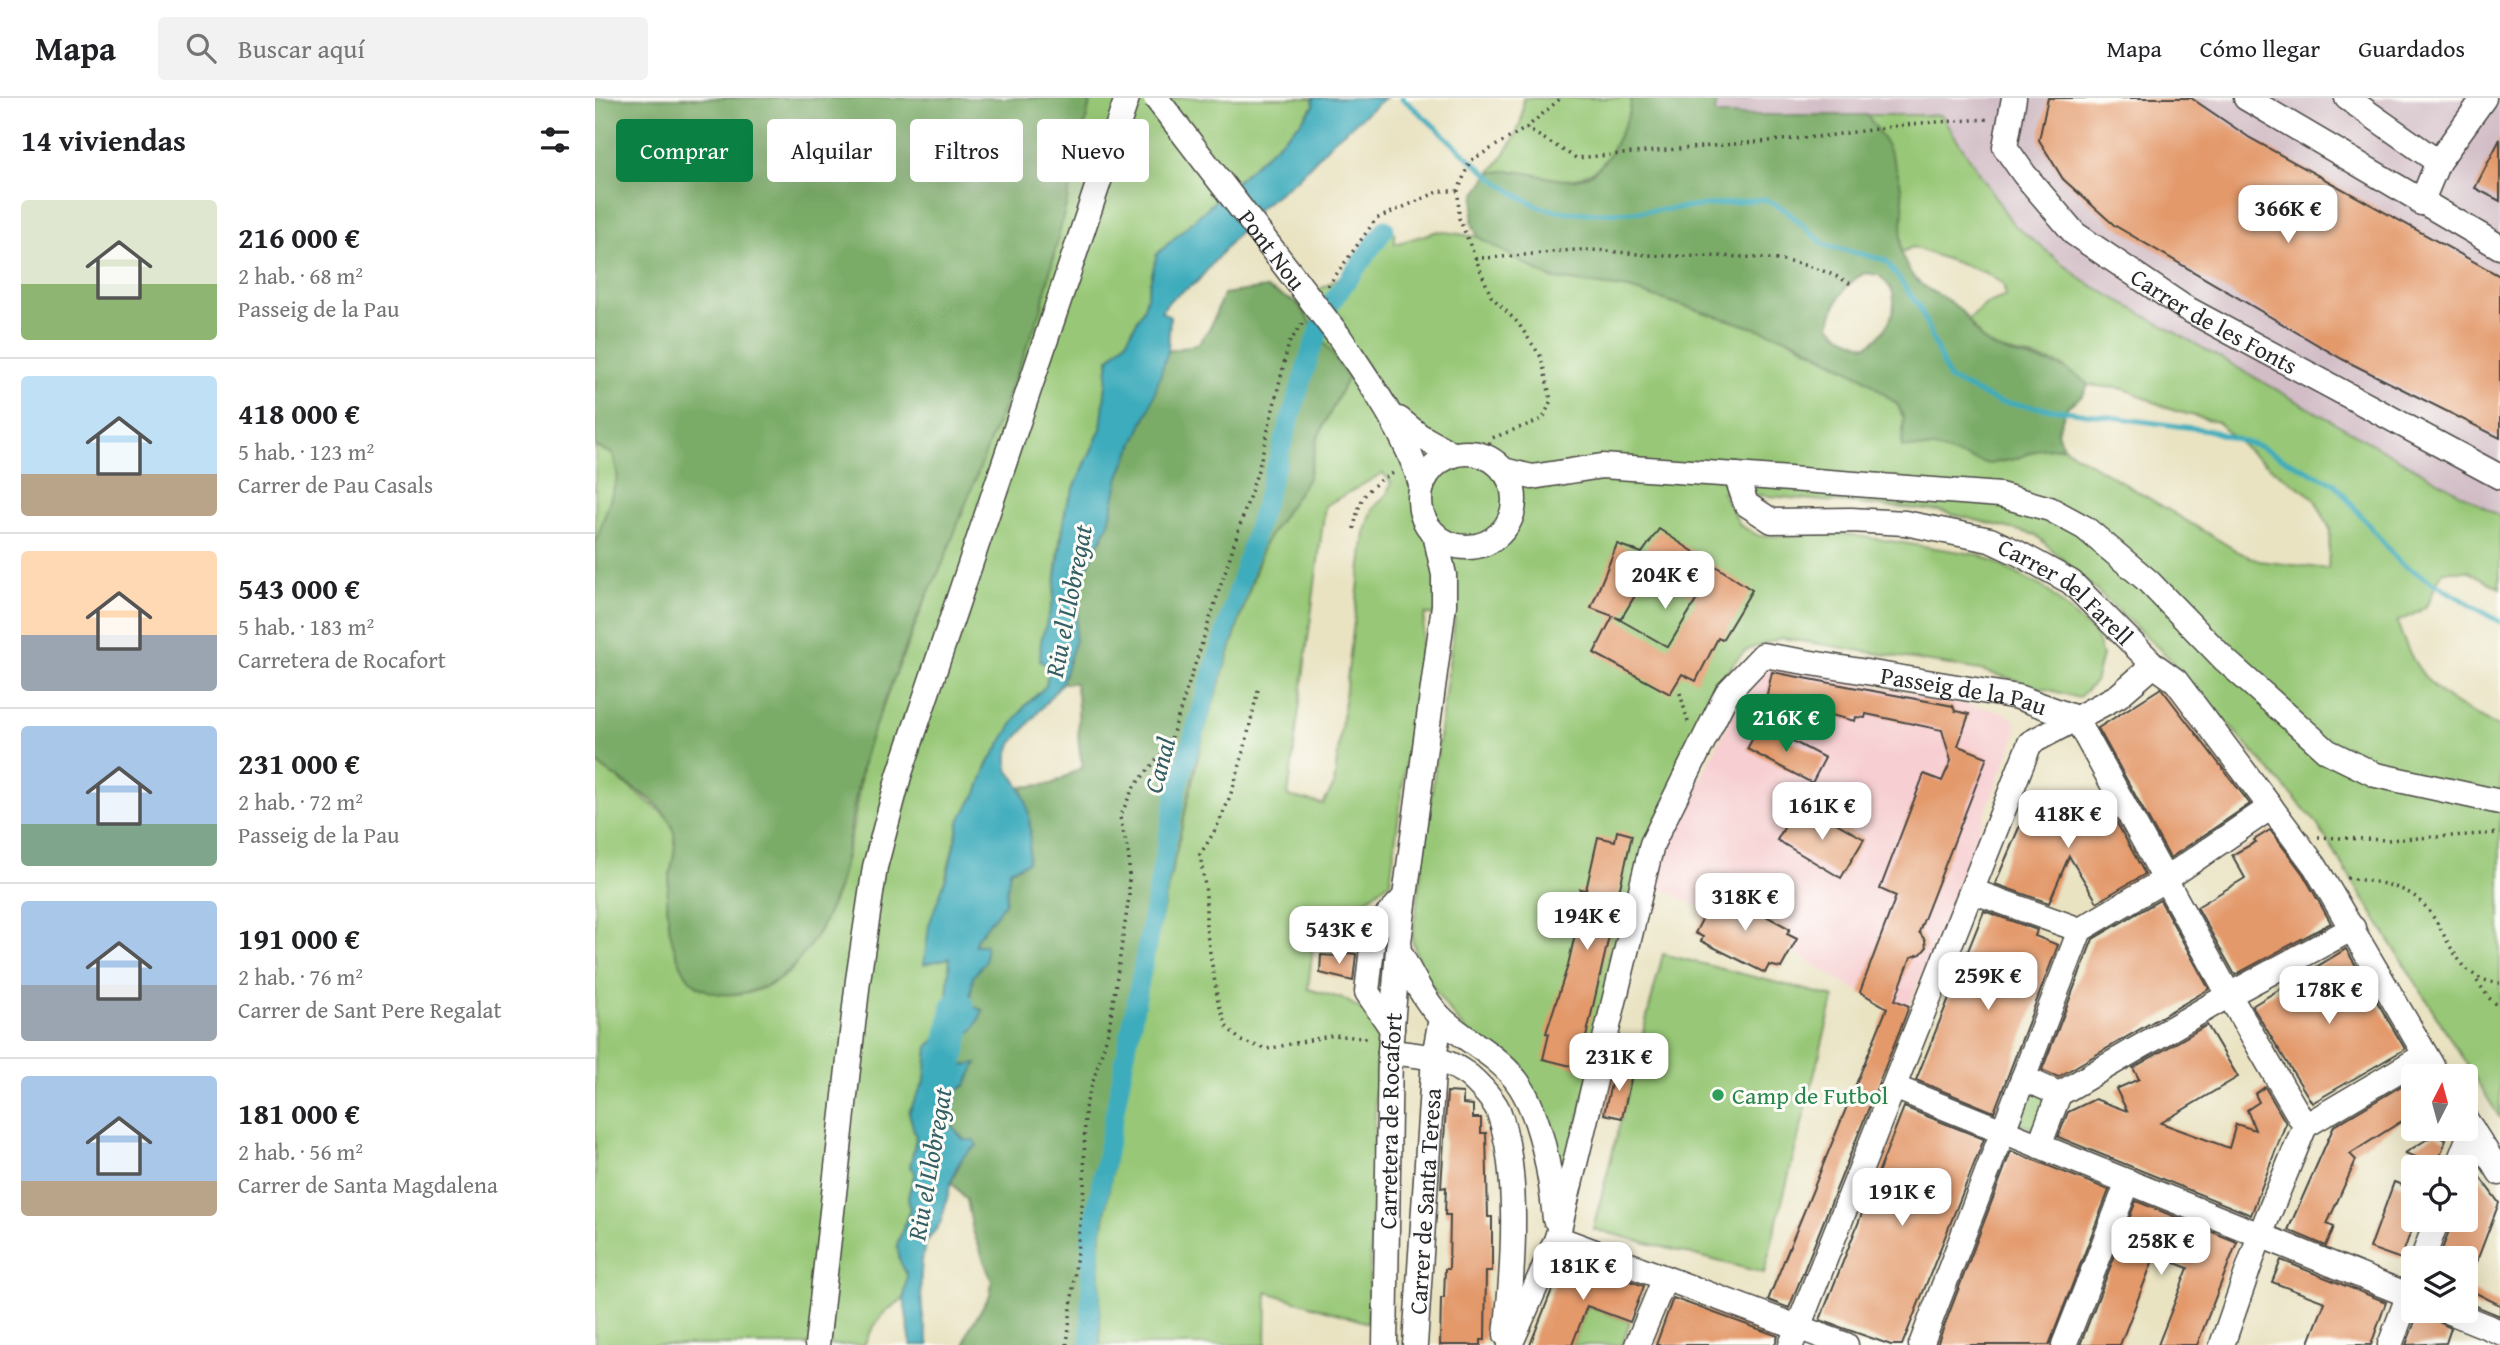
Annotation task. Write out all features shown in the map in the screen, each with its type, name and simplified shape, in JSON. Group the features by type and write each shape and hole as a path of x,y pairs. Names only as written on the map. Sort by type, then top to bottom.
{"street":[{"path":"817,1345 849,1057 875,867 899,776 1127,98"},
{"name":"Pont Nou","path":"1156,98 1338,335 1390,412"},
{"path":"2246,98 2500,247"},
{"path":"2347,98 2438,162"},
{"path":"2421,203 2438,162 2484,98"},
{"name":"Carrer de les Fonts","path":"2011,109 2005,148 2075,233 2182,306 2500,477"},
{"path":"1390,412 1420,436 1454,455"},
{"path":"1390,412 1418,476 1422,513 1435,534 1444,575 1444,605"},
{"path":"1418,476 1454,455 1468,453 1532,477 1602,466 2000,495 2050,509 2085,528 2148,580 2225,660 2327,751 2376,775 2500,802"},
{"path":"1493,463 1512,486 1512,514"},
{"path":"1444,605 1453,577 1475,546 1498,534 1534,489 1558,475"},
{"name":"Carrer del Farell","path":"1736,475 1745,504 1772,521 1905,523 1958,532 2009,549 2071,582 2154,665 2176,681 2315,866 2353,928"},
{"path":"1435,534 1450,543 1475,546"},
{"name":"Carretera de Rocafort","path":"1385,1345 1391,1034 1403,899 1444,605"},
{"name":"Passeig de la Pau","path":"1557,1238 1652,844 1727,693 1763,655 2018,697 2076,718"},
{"path":"1795,1336 2030,743 2117,696 2154,665"},
{"path":"2076,718 2228,995 2305,1126"},
{"path":"1921,1345 2080,930 2166,879 2271,807"},
{"path":"1972,891 2080,930"},
{"path":"1403,899 1374,930 1367,992 1391,1034 1464,1072 1497,1108 1510,1160 1511,1291 1504,1345"},
{"path":"2039,1146 2059,1094 2228,995 2353,928 2431,1064"},
{"path":"1398,949 1416,983 1441,1017 1478,1043 1516,1080 1545,1151 1557,1238 1510,1345"},
{"path":"1391,1034 1417,1011 1441,1017"},
{"name":"Carrer de Santa Teresa","path":"1415,1345 1434,1057 1441,1017"},
{"path":"2222,1345 2260,1235 2305,1126 2425,1055"},
{"path":"2023,1078 2059,1094"},
{"path":"1894,1087 2260,1235 2401,1288"},
{"path":"2478,1138 2500,1173"},
{"path":"2064,1345 2128,1182"},
{"path":"1557,1238 1665,1278 1795,1336 1846,1345"},
{"path":"1637,1345 1665,1278"},
{"path":"2390,1345 2401,1318"},
{"path":"2478,1323 2500,1332"}],"path":[{"path":"1493,463 1492,438 1543,419 1551,400 1541,357 1518,323 1491,296 1459,218 1458,191 1469,161 1526,128 1561,98"},
{"path":"1526,128 1576,158 1826,136 2011,109"},
{"path":"1323,293 1376,219 1440,191 1458,191"},
{"path":"1475,258 1579,250 1668,256 1750,256 1804,265 1839,277 1854,286"},
{"path":"1067,1345 1084,1186 1085,1108 1109,1029 1129,897 1129,857 1120,817 1133,788 1169,745 1259,467 1289,342 1310,313"},
{"path":"1354,530 1358,502 1374,484 1418,476"},
{"path":"1258,690 1234,790 1216,832 1200,854 1206,893 1206,928 1218,1002 1227,1027 1241,1041 1267,1049 1334,1035 1391,1034"},
{"path":"2500,833 2400,839 2319,836 2310,845 2315,866 2336,877 2390,886 2411,895 2434,919 2463,967 2500,1007"},
{"path":"2476,979 2500,983"}],"shaded area":[{"path":"1717,98 2500,98 2500,516 2084,281 2013,224 1941,115 1714,115"},
{"path":"1778,666 2003,712 2014,719 2015,738 1909,1006 1891,999 1887,1008 1796,954 1792,948 1706,902 1702,908 1657,887 1669,844 1739,700 1754,676"}],"green space":[{"path":"595,98 1091,98 1086,119 1037,119 1037,182 1071,182 1041,310 942,565 921,608 871,736 834,899 822,925 792,968 767,985 748,992 722,994 708,991 696,985 686,974 676,954 668,921 668,887 675,845 673,829 662,811 645,795 595,761 595,545 618,476 613,454 595,446"},
{"path":"1091,98 1313,98 1314,105 1300,123 1157,254 1144,308 1127,340 1109,359 1101,429 1066,506 1053,601 1041,641 1049,667 1046,686 1025,706 987,766 977,793 960,819 925,963 950,957 947,999 937,1038 928,1047 925,1080 909,1112 916,1138 910,1167 915,1172 908,1197 910,1209 897,1245 900,1261 907,1275 904,1299 880,1318 864,1345 595,1345 595,761 669,818 676,839 667,905 670,930 687,976 749,993 771,985 790,972 820,931 838,890 854,822 864,756 1041,310 1071,182 1149,182 1149,119 1086,119"},
{"path":"1523,98 1631,98 1632,110 1604,165 1592,172 1567,182 1516,171 1490,173 1509,148 1518,129"},
{"path":"1631,98 1717,98 1715,115 1867,115 1881,135 1896,168 1903,203 1902,256 1912,275 1923,286 1959,309 1989,345 2007,353 2056,365 2078,376 2088,385 2083,395 2067,407 2057,432 2063,447 2040,449 2015,459 1989,464 1935,448 1902,447 1904,419 1898,405 1862,377 1796,341 1629,289 1550,278 1478,237 1472,223 1475,195 1490,173 1509,171 1559,179 1588,175 1602,164 1615,144 1630,110","holes":["1865,273 1879,275 1893,293 1893,309 1883,331 1865,346 1840,335 1830,325 1837,302 1846,288"]},
{"path":"1867,115 1941,115 2013,224 2084,281 2500,516 2500,588 2468,571 2443,571 2425,607 2397,622 2414,661 2435,688 2463,708 2500,728 2500,1118 2478,1083 2478,1064 2466,1064 2315,821 2166,655 2036,535 1939,511 1722,492 1740,525 1759,536 1791,536 1814,532 1845,534 1980,555 2045,588 2096,636 2102,656 2095,682 2078,698 1980,670 1782,638 1746,650 1734,662 1649,838 1561,1191 1551,1134 1448,1009 1420,968 1412,939 1455,619 1425,614 1390,882 1331,925 1313,945 1308,989 1344,999 1378,1020 1368,1323 1267,1292 1266,1345 1100,1345 1100,1243 1117,1141 1158,931 1203,734 1264,544 1308,478 1317,439 1347,377 1297,303 1345,274 1379,225 1395,234 1395,244 1438,231 1478,237 1550,278 1629,289 1783,336 1862,377 1888,395 1898,405 1904,419 1902,447 1935,448 1989,464 2015,459 2040,449 2063,447 2239,552 2259,561 2328,569 2330,529 2314,498 2252,454 2217,422 2172,410 2125,389 2088,385 2060,364 1996,349 1984,342 1968,320 1986,304 2006,296 2003,284 1986,273 1912,247 1901,253 1902,197 1888,148","holes":["1383,473 1391,482 1387,494 1373,509 1365,533 1334,785 1323,804 1288,796 1325,506"]},
{"path":"1266,288 1297,303 1348,377 1317,439 1308,478 1264,544 1203,734 1158,931 1117,1141 1100,1243 1100,1345 965,1345 968,1331 990,1295 992,1282 973,1231 967,1200 951,1182 966,1151 977,1146 973,1140 964,1140 951,1124 949,1113 953,1093 966,1085 946,1079 948,1053 975,1025 983,1010 969,1006 973,977 985,961 986,945 975,945 976,939 1005,903 1010,870 1021,866 1031,831 1022,787 1052,784 1083,767 1075,683 1062,683 1074,644 1078,608 1077,580 1090,562 1109,523 1119,476 1149,410 1168,351 1198,344 1211,326 1223,294"},
{"path":"595,446 613,454 618,476 595,545"},
{"name":"Camp de Futbol","path":"1663,954 1834,997 1764,1273 1593,1229"},
{"path":"2028,1088 2051,1097 2038,1131 2015,1122"},
{"path":"1587,1306 1630,1322 1622,1345 1572,1345"}],"water":[{"path":"1313,98 1385,98 1334,140 1298,178 1258,209 1197,282 1171,299 1161,311 1170,317 1168,351 1149,410 1119,476 1109,523 1090,562 1077,580 1078,608 1074,644 1062,683 1012,744 1008,755 1008,770 1026,802 1030,825 1028,862 1010,870 1005,903 976,939 975,945 986,945 985,962 973,977 969,1006 983,1010 975,1028 950,1049 947,1059 953,1067 947,1078 965,1065 977,1063 966,1085 953,1093 949,1113 951,1124 958,1134 964,1140 974,1140 977,1146 968,1152 956,1169 941,1221 925,1245 921,1298 929,1345 911,1345 904,1299 907,1275 900,1261 897,1245 910,1210 908,1197 915,1172 910,1167 916,1138 909,1112 925,1080 928,1047 937,1038 947,999 950,958 924,964 929,925 948,872 960,819 977,793 987,766 1010,728 1025,706 1046,686 1049,667 1040,661 1041,641 1053,601 1066,506 1101,429 1109,359 1127,340 1144,308 1157,254 1300,123 1314,106"}],"building":[{"path":"2048,98 2191,98 2250,138 2500,276 2500,438 2342,359 2114,225 2063,179 2039,140"},
{"path":"2500,139 2500,201 2475,188"},
{"path":"1659,529 1752,590 1722,640 1718,638 1696,681 1682,674 1670,694 1594,653 1613,616 1591,608 1617,544 1642,553","holes":["1649,572 1697,599 1668,647 1615,617 1621,619"]},
{"path":"1772,672 1953,706 1955,711 1969,714 1958,746 1987,757 1919,932 1925,940 1926,948 1921,954 1911,957 1895,1000 1909,1006 1789,1308 1768,1300 1887,1008 1860,992 1896,896 1880,889 1924,774 1942,781 1951,761 1942,730 1866,714 1865,718 1856,717 1855,721 1766,699"},
{"path":"2161,688 2250,804 2170,858 2098,728"},
{"path":"1760,724 1825,758 1812,783 1747,749"},
{"path":"2035,790 2045,794 2046,790 2067,798 2054,830 2103,798 2145,874 2097,902 2069,856 2049,903 1995,884"},
{"path":"1810,808 1864,839 1841,878 1777,840 1791,816 1802,823"},
{"path":"2270,830 2303,874 2331,923 2235,975 2197,907 2245,878 2232,855 2256,842 2254,840"},
{"path":"1617,831 1632,835 1579,1068 1543,1059 1549,1034 1546,1033 1568,965 1576,930 1571,929 1580,889 1586,890 1598,837 1615,841"},
{"path":"1714,888 1790,929 1787,934 1797,939 1781,968 1769,965 1765,973 1701,941 1703,937 1695,933 1710,904 1706,902"},
{"path":"2160,900 2209,989 2058,1077 2042,1070 2093,939"},
{"path":"1984,911 2037,930 2035,936 2058,945 1994,1112 1916,1080"},
{"path":"2346,949 2405,1049 2312,1103 2252,1006"},
{"path":"1337,952 1356,954 1353,981 1320,973 1321,955 1337,956"},
{"path":"2207,1025 2238,1077 2161,1123 2229,1148 2236,1124 2255,1130 2247,1110 2259,1102 2255,1094 2265,1087 2286,1123 2251,1215 2058,1137 2068,1112 2095,1099 2127,1111 2116,1089 2139,1079 2133,1068"},
{"path":"1615,1067 1633,1071 1622,1118 1604,1114"},
{"path":"2401,1086 2401,1122 2350,1154 2356,1160 2327,1224 2334,1227 2326,1246 2288,1230 2334,1126"},
{"path":"1447,1092 1463,1093 1463,1104 1473,1105 1473,1118 1481,1118 1481,1133 1486,1133 1488,1217 1492,1217 1492,1271 1486,1271 1485,1340 1481,1340 1481,1345 1440,1345 1441,1298 1444,1298 1445,1269 1449,1269 1450,1215 1445,1215 1446,1187 1441,1188"},
{"path":"1904,1107 1984,1139 1902,1345 1891,1345 1820,1320"},
{"path":"2424,1141 2446,1141 2441,1155 2405,1153"},
{"path":"2011,1151 2109,1190 2049,1345 1937,1345"},
{"path":"2478,1175 2499,1203 2478,1258 2478,1246 2443,1246 2449,1232 2478,1232"},
{"path":"2394,1182 2401,1185 2401,1232 2411,1232 2406,1246 2401,1246 2401,1259 2370,1248"},
{"path":"2136,1201 2237,1242 2197,1345 2158,1345 2188,1268 2155,1255 2120,1345 2080,1345"},
{"path":"1565,1257 1644,1286 1630,1322 1587,1306 1572,1345 1530,1345"},
{"path":"2281,1260 2386,1302 2371,1345 2308,1345 2325,1302 2272,1282"},
{"path":"2478,1294 2500,1305 2500,1316 2478,1307"},
{"path":"1673,1298 1778,1336 1775,1345 1656,1345"},
{"path":"2414,1323 2441,1323 2451,1328 2446,1343 2406,1345"}],"waterway":[{"path":"1402,98 1499,183 1536,205 1581,213 1613,213 1765,199 1784,209 1825,245 1885,260 1919,306 1949,379 1998,402 2208,430 2260,447 2335,484 2400,563 2500,622"},
{"name":"Canal","path":"1090,1345 1091,1235 1177,789 1312,348 1331,303 1385,229"},
{"name":"Riu el Llobregat","path":"939,1105 958,1007"}],"place":[{"name":"Camp de Futbol","path":"1718,1095"}]}
